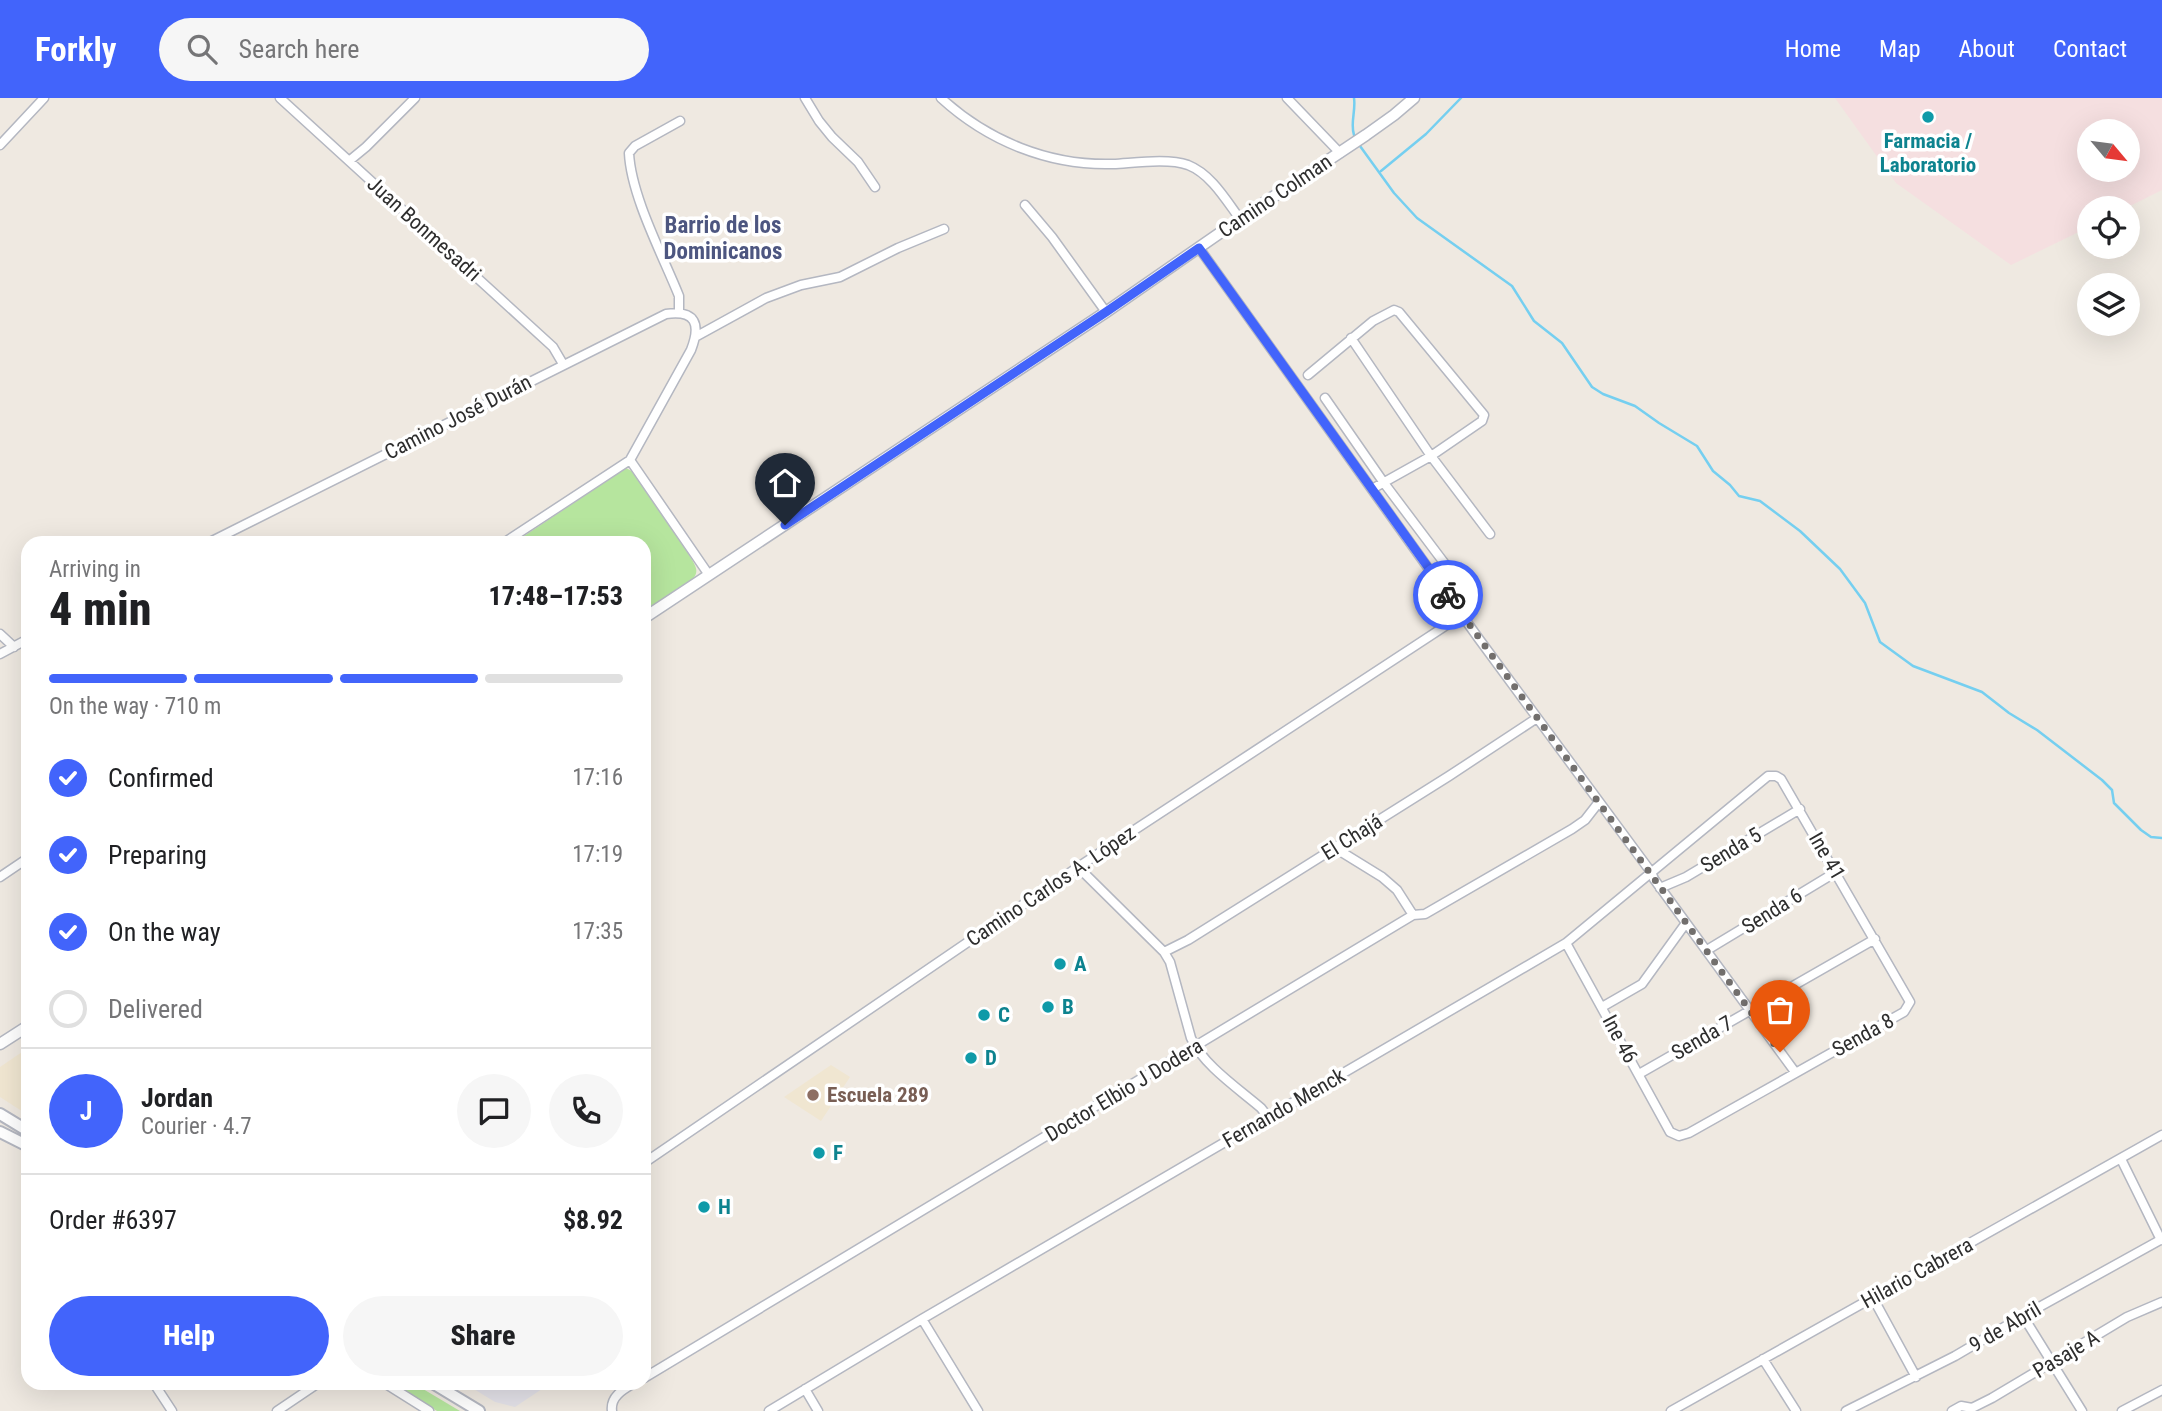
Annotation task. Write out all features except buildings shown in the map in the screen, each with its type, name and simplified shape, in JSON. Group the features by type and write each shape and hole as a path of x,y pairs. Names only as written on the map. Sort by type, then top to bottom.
{"main road":[{"path":"2,1116 21,1127"},
{"path":"0,1132 21,1142"},
{"path":"444,1390 479,1411"}],"street":[{"path":"0,145 44,98"},
{"name":"Juan Bonmesadri","path":"280,98 553,347 563,365"},
{"path":"349,161 415,98"},
{"path":"805,98 819,121 858,162 875,187"},
{"path":"1287,98 1340,153"},
{"name":"Camino Colman","path":"651,613 1106,312 1340,153 1414,98"},
{"path":"942,99 991,135 1050,158 1083,163 1173,163 1189,166 1214,185 1240,219"},
{"path":"514,536 630,460 685,364 696,335 696,326 687,315 679,312 679,296 637,194 629,166 629,153 635,146 680,121"},
{"path":"1025,205 1052,237 1106,312"},
{"path":"696,335 766,299 801,285 840,277 944,229"},
{"path":"1199,248 1795,1073"},
{"path":"1308,375 1390,311 1399,312 1484,415 1482,421 1431,456 1372,489"},
{"name":"Camino José Durán","path":"222,536 666,314 679,312"},
{"path":"1352,338 1431,456 1490,534"},
{"path":"1325,398 1445,564"},
{"path":"630,460 709,575"},
{"name":"Camino Carlos A. López","path":"651,1158 1078,867 1462,615"},
{"path":"0,634 14,647"},
{"path":"0,654 21,643"},
{"name":"El Chajá","path":"1164,952 1188,940 1335,848 1537,718"},
{"name":"Fernando Menck","path":"769,1411 1566,943 1768,776 1776,776"},
{"name":"Ine 41","path":"1776,776 1782,779 1875,939"},
{"name":"Doctor Elbio J Dodera","path":"651,1374 1413,915 1425,914 1561,836 1585,820 1600,802"},
{"name":"Senda 5","path":"1660,888 1686,877 1800,809"},
{"path":"1335,848 1382,877 1397,890 1413,915"},
{"path":"0,877 21,863"},
{"path":"1078,867 1164,952 1170,962 1191,1038 1196,1047 1208,1062 1268,1117"},
{"name":"Senda 6","path":"1707,950 1836,872"},
{"path":"1602,1007 1642,984 1686,923"},
{"name":"Senda 7","path":"1639,1074 1875,939"},
{"name":"Senda 8","path":"1674,1135 1689,1133 1905,1012 1910,1002 1875,939"},
{"name":"Ine 46","path":"1566,943 1674,1135"},
{"path":"0,1044 21,1030"},
{"name":"Hilario Cabrera","path":"1671,1411 2162,1135"},
{"path":"2121,1159 2162,1240"},
{"name":"9 de Abril","path":"1846,1411 1955,1356 2162,1240"},
{"path":"1873,1298 1916,1377"},
{"name":"Pasaje A","path":"1952,1411 1961,1406 1971,1410 2127,1317 2162,1302"},
{"path":"2023,1316 2082,1411"},
{"path":"922,1319 978,1411"},
{"path":"1763,1359 1796,1411"},
{"path":"805,1389 818,1411"},
{"path":"158,1390 172,1411"},
{"path":"277,1411 308,1390"},
{"path":"396,1390 429,1411"},
{"path":"612,1411 614,1398 625,1390"},
{"path":"2122,1411 2162,1390"}],"shaded area":[{"path":"1835,98 2162,98 2162,190 2140,201 2140,196 2077,196 2077,233 2011,265 1896,183"},
{"path":"21,1053 21,1110 0,1097 0,1067"},
{"name":"Escuela 289","path":"831,1065 850,1077 821,1121 784,1097"},
{"path":"475,1390 540,1390 515,1407 495,1402"}],"green space":[{"path":"626,468 637,474 691,558 696,575 651,608 651,536 524,536"},
{"path":"402,1390 425,1390 460,1411 437,1411"}],"waterway":[{"path":"1354,98 1354,135"},
{"path":"1381,171 1426,134 1461,98"},
{"path":"1360,146 1394,193 1417,218 1512,286 1534,321 1562,343 1592,387 1635,406 1697,446 1713,471 1739,496 1760,501 1800,531 1840,569 1865,603 1880,642 1913,666 1982,692 2037,730 2102,780 2112,790 2114,803 2141,830 2151,837 2162,838"}],"way so far":[{"path":"1448,595 1780,1052"}],"place":[{"name":"Farmacia / Laboratorio","path":"1928,117"},
{"name":"A","path":"1060,964"},
{"name":"B","path":"1048,1007"},
{"name":"C","path":"984,1015"},
{"name":"D","path":"971,1058"},
{"name":"Escuela 289","path":"813,1095"},
{"name":"F","path":"819,1153"},
{"name":"H","path":"704,1207"}],"district":[{"name":"Barrio de los Dominicanos","path":"723,238"}],"route":[{"path":"785,525 1199,248 1448,595"}]}
